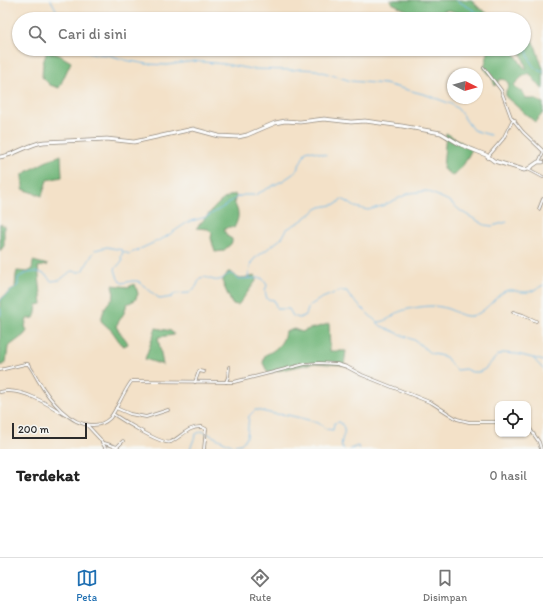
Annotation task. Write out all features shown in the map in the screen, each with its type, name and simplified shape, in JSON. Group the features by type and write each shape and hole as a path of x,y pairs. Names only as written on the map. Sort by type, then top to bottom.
{"street":[{"path":"484,68 498,85 509,113 523,132 543,152 541,162 535,163 528,169"},
{"path":"0,157 11,154 34,143 107,139 134,142 194,129 219,136 238,137 256,132 280,122 300,122 324,119 351,122 365,121 441,133 461,145 484,154 494,161 515,168 524,170 528,169 543,177"},
{"path":"488,158 503,139 514,120"},
{"path":"539,209 543,199"},
{"path":"513,312 525,315 536,321"},
{"path":"0,370 28,364 48,394 68,417"},
{"path":"0,392 10,391 45,402 68,417 87,425 101,424 113,414 130,382 226,382 245,380 306,364 337,364 432,403 457,419 469,422 495,422"},
{"path":"226,382 229,367"},
{"path":"195,382 199,371 204,372"},
{"path":"116,408 130,414 146,417 168,410"},
{"path":"113,414 165,442 172,442 191,429 202,426 206,429 204,449"},
{"path":"87,425 103,443 106,449"},
{"path":"531,430 539,442 541,449"},
{"path":"103,443 117,448 124,441"}],"green space":[{"path":"390,0 472,0 478,7 486,12 455,12 449,10 443,12 410,12 392,3"},
{"path":"531,38 543,69 543,90 529,73 522,77 514,85 527,99 534,99 543,103 543,113 535,122 506,97 506,91 509,85 506,80 500,79 495,86 492,77 484,68 487,56 516,56 527,70 522,56 531,56"},
{"path":"45,56 61,56 71,62 59,88 50,85 42,77 43,63"},
{"path":"446,133 472,149 464,164 453,176 443,169"},
{"path":"61,155 62,177 47,180 42,196 23,189 23,174"},
{"path":"235,194 236,197 234,202 238,212 238,217 234,228 229,227 224,230 227,236 232,239 232,243 223,251 215,252 211,238 212,233 208,229 196,228 223,199"},
{"path":"0,224 4,226 4,246 0,251"},
{"path":"33,261 48,265 38,267 42,304 37,305 34,318 27,319 25,326 27,331 24,335 8,347 6,363 0,366 0,301 15,288 17,271 28,272 32,269"},
{"path":"228,272 231,272 238,278 251,277 255,275 256,281 238,305 232,304 223,284 223,280"},
{"path":"135,284 138,294 135,300 127,304 124,313 116,326 128,344 124,346 112,331 101,321 106,306 113,299 114,294 112,285 128,287"},
{"path":"329,323 330,351 346,351 344,365 314,363 268,373 263,363 265,355 278,346 283,340 285,332 294,329 302,332"},
{"path":"156,328 171,331 174,335 158,337 163,365 145,359"}],"waterway":[{"path":"51,0 57,12"},
{"path":"456,0 477,12"},
{"path":"112,56 147,64 167,65 194,61 251,69 316,70 351,81 385,84 427,95 451,104 458,109 473,130 490,135"},
{"path":"528,56 534,67 543,72"},
{"path":"124,252 129,254 164,238 188,222 206,217 237,197 244,195 255,195 284,180 293,174 298,168 306,151 309,150 326,155"},
{"path":"248,278 251,263 254,259 282,238 287,229 317,209 337,204 341,199 355,207 368,210 382,206 410,193 427,191 449,201 462,212 485,225 492,226 507,222"},
{"path":"95,250 107,247 122,250 122,261 115,269 118,279 122,283 138,281 160,299 172,297 174,294 189,293 196,287 200,278 205,277 217,280 228,274 233,274 237,279 262,278 267,285 265,291 267,299 274,300 277,309 289,309 293,316 299,318 306,315 309,306 320,299 339,291 347,291 349,296 381,326 416,341 430,353 446,357 457,370 465,369 472,372 479,372 485,369 497,356 502,353 517,354 533,358 543,369"},
{"path":"0,301 18,285 18,278 21,276 36,272 44,274 51,281 60,280 71,271 79,272 84,270 93,253"},
{"path":"378,322 386,320 397,313 410,308 426,306 441,307 467,316 476,315 505,291 514,290 528,292 543,285"},
{"path":"0,308 0,316"},
{"path":"534,358 543,361"},
{"path":"190,449 196,434 202,431 231,445 241,444 247,437 249,416 255,410 288,415 317,422 326,429 333,430 334,423 340,422 344,429 341,444 342,448 344,449"},
{"path":"350,449 358,446 359,449"}]}
